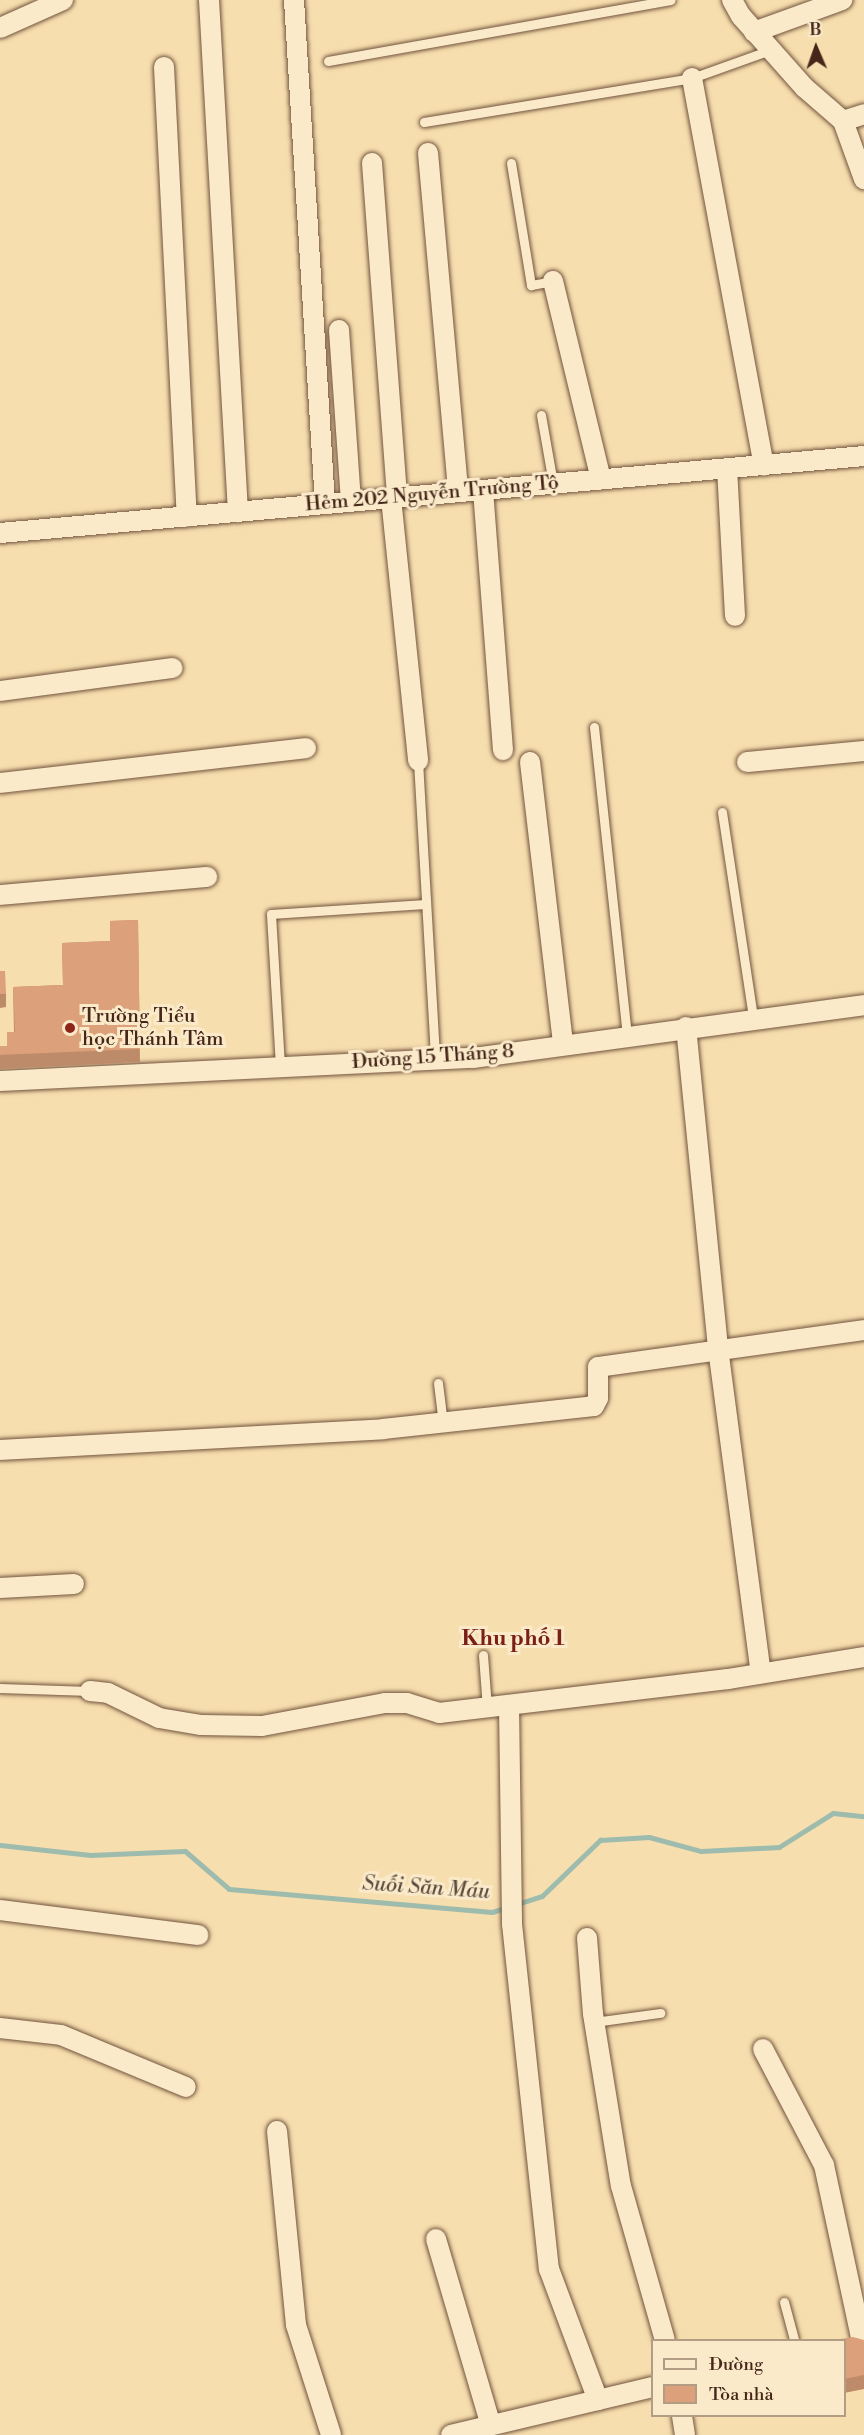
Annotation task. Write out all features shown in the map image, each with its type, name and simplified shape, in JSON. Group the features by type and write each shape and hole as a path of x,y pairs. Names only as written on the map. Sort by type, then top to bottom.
{"street":[{"path":"0,28 63,0"},
{"path":"209,0 238,512"},
{"path":"294,0 325,504"},
{"path":"732,0 754,32 770,50 805,88 843,121 864,179"},
{"path":"754,32 842,0"},
{"path":"164,67 187,516"},
{"path":"692,78 764,465"},
{"path":"843,121 864,114"},
{"path":"428,153 458,492"},
{"path":"372,163 394,498 418,761"},
{"path":"554,281 602,479"},
{"path":"339,330 351,502"},
{"name":"Hẻm 202 Nguyễn Trường Tộ","path":"0,533 864,456"},
{"path":"727,468 735,616"},
{"path":"483,490 503,750"},
{"path":"0,691 172,668"},
{"path":"0,783 306,748"},
{"path":"747,762 864,751"},
{"path":"530,762 563,1044"},
{"path":"0,895 207,877"},
{"name":"Đường 15 Tháng 8","path":"0,1081 435,1060 864,1005"},
{"path":"686,1027 718,1348 761,1673"},
{"path":"0,1450 443,1422 594,1406 598,1398 598,1367 718,1348 864,1330"},
{"path":"0,1588 74,1584"},
{"path":"90,1691 108,1693 159,1718 230,1727 304,1721 385,1703 407,1703 439,1713 487,1708 761,1673 864,1657"},
{"path":"509,1705 512,1924 549,2269 598,2400"},
{"path":"0,1910 198,1935"},
{"path":"588,1938 594,2022 621,2186 665,2339"},
{"path":"0,2028 61,2035 186,2087"},
{"path":"763,2049 824,2165 857,2343"},
{"path":"277,2131 296,2325 331,2435"},
{"path":"436,2239 490,2423"},
{"path":"451,2435 490,2423 651,2387"},
{"path":"682,2417 685,2435"}],"lane":[{"path":"328,62 671,0"},
{"path":"424,122 692,78 770,50"},
{"path":"511,163 531,285 554,281"},
{"path":"541,415 553,483"},
{"path":"594,727 627,1035"},
{"path":"418,761 435,1060"},
{"path":"722,812 753,1018"},
{"path":"280,1066 271,914 425,904"},
{"path":"438,1383 443,1422"},
{"path":"483,1655 487,1708"},
{"path":"0,1688 90,1691"},
{"path":"594,2022 660,2013"},
{"path":"784,2302 794,2339"}],"building":[{"name":"Trường Tiểu học Thánh Tâm","path":"138,920 140,1049 0,1055 0,1046 7,1046 7,1032 15,1032 13,987 63,985 62,943 110,941 110,921"},
{"path":"0,971 5,971 6,994 0,994"},
{"path":"853,2337 864,2340 864,2375 846,2379 846,2339 841,2339"}],"waterway":[{"name":"Suối Săn Máu","path":"0,1845 90,1855 185,1851 229,1889 492,1912 542,1896 600,1840 649,1837 701,1851 779,1847 833,1813 864,1816"}],"place":[{"name":"Trường Tiểu học Thánh Tâm","path":"70,1028"}],"district":[{"name":"Khu phố 1","path":"513,1639"}]}
